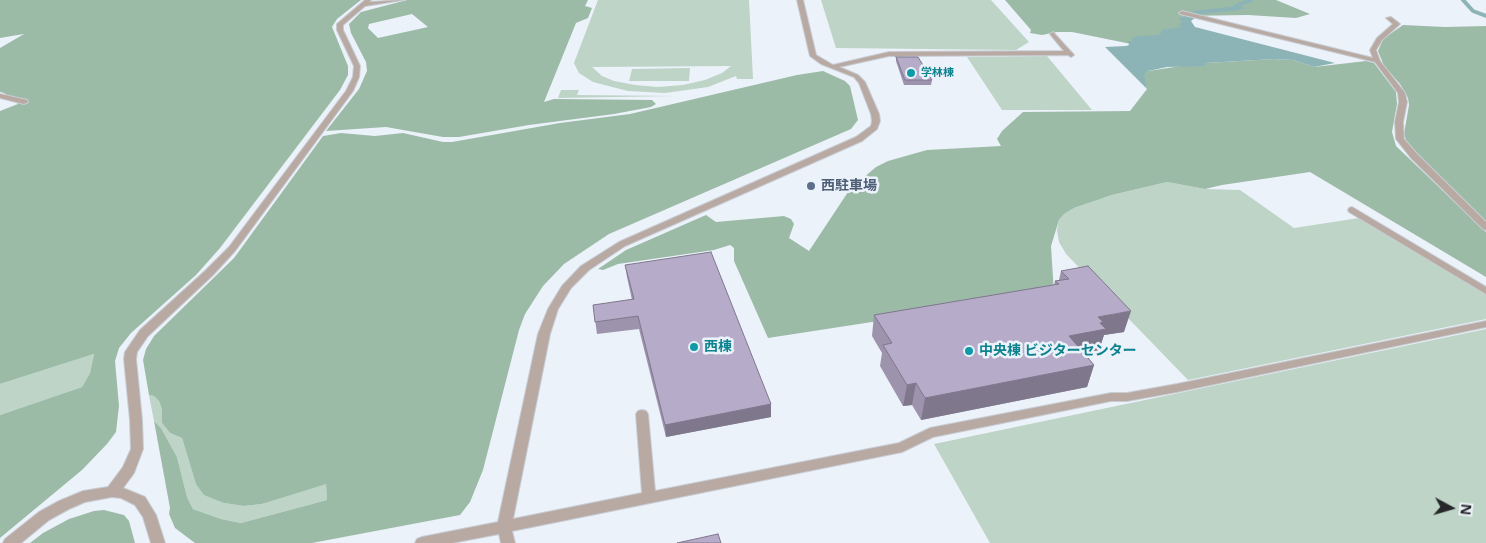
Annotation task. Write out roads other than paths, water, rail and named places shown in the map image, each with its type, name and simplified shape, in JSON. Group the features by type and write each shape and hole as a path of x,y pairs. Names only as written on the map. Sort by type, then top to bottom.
{"lane":[{"path":"112,492 129,469 137,449 131,352 144,333 232,249 349,91 356,77 357,66 340,27 344,20 366,2 400,0"},
{"path":"508,543 504,526 544,334 548,320 559,297 580,272 609,250 859,139 871,131 875,125 876,118 865,86 856,76 832,67 813,56 800,0"},
{"path":"1184,14 1377,62"},
{"path":"1389,18 1397,24 1379,38 1374,46 1377,62 1401,93 1403,102 1399,133 1404,146 1486,227"},
{"path":"832,67 885,55 1070,54 1053,34"},
{"path":"0,96 24,102"},
{"path":"1352,210 1486,291"},
{"path":"422,543 902,447 930,433 939,431 1111,397 1127,397 1169,389 1486,324"},
{"path":"642,414 649,497"},
{"path":"10,543 44,516 64,505 82,498 112,492 123,493 140,501 148,515 158,543"}],"water":[{"path":"1236,6 1245,8 1200,14 1191,21 1195,27 1335,63 1314,67 1293,60 1274,59 1206,63 1205,66 1167,67 1148,71 1144,75 1147,89 1105,47 1126,46 1129,45 1128,41 1133,41 1131,39 1137,36 1158,35 1162,32 1161,30 1181,27 1179,24 1182,22 1178,19 1193,11"}],"waterway":[{"path":"1236,6 1251,0"},
{"path":"1463,0 1473,11 1486,16"}],"place":[{"name":"学林棟","path":"911,73"},
{"name":"西駐車場","path":"811,186"},
{"name":"西棟","path":"694,347"},
{"name":"中央棟 ビジターセンター","path":"969,351"}]}
